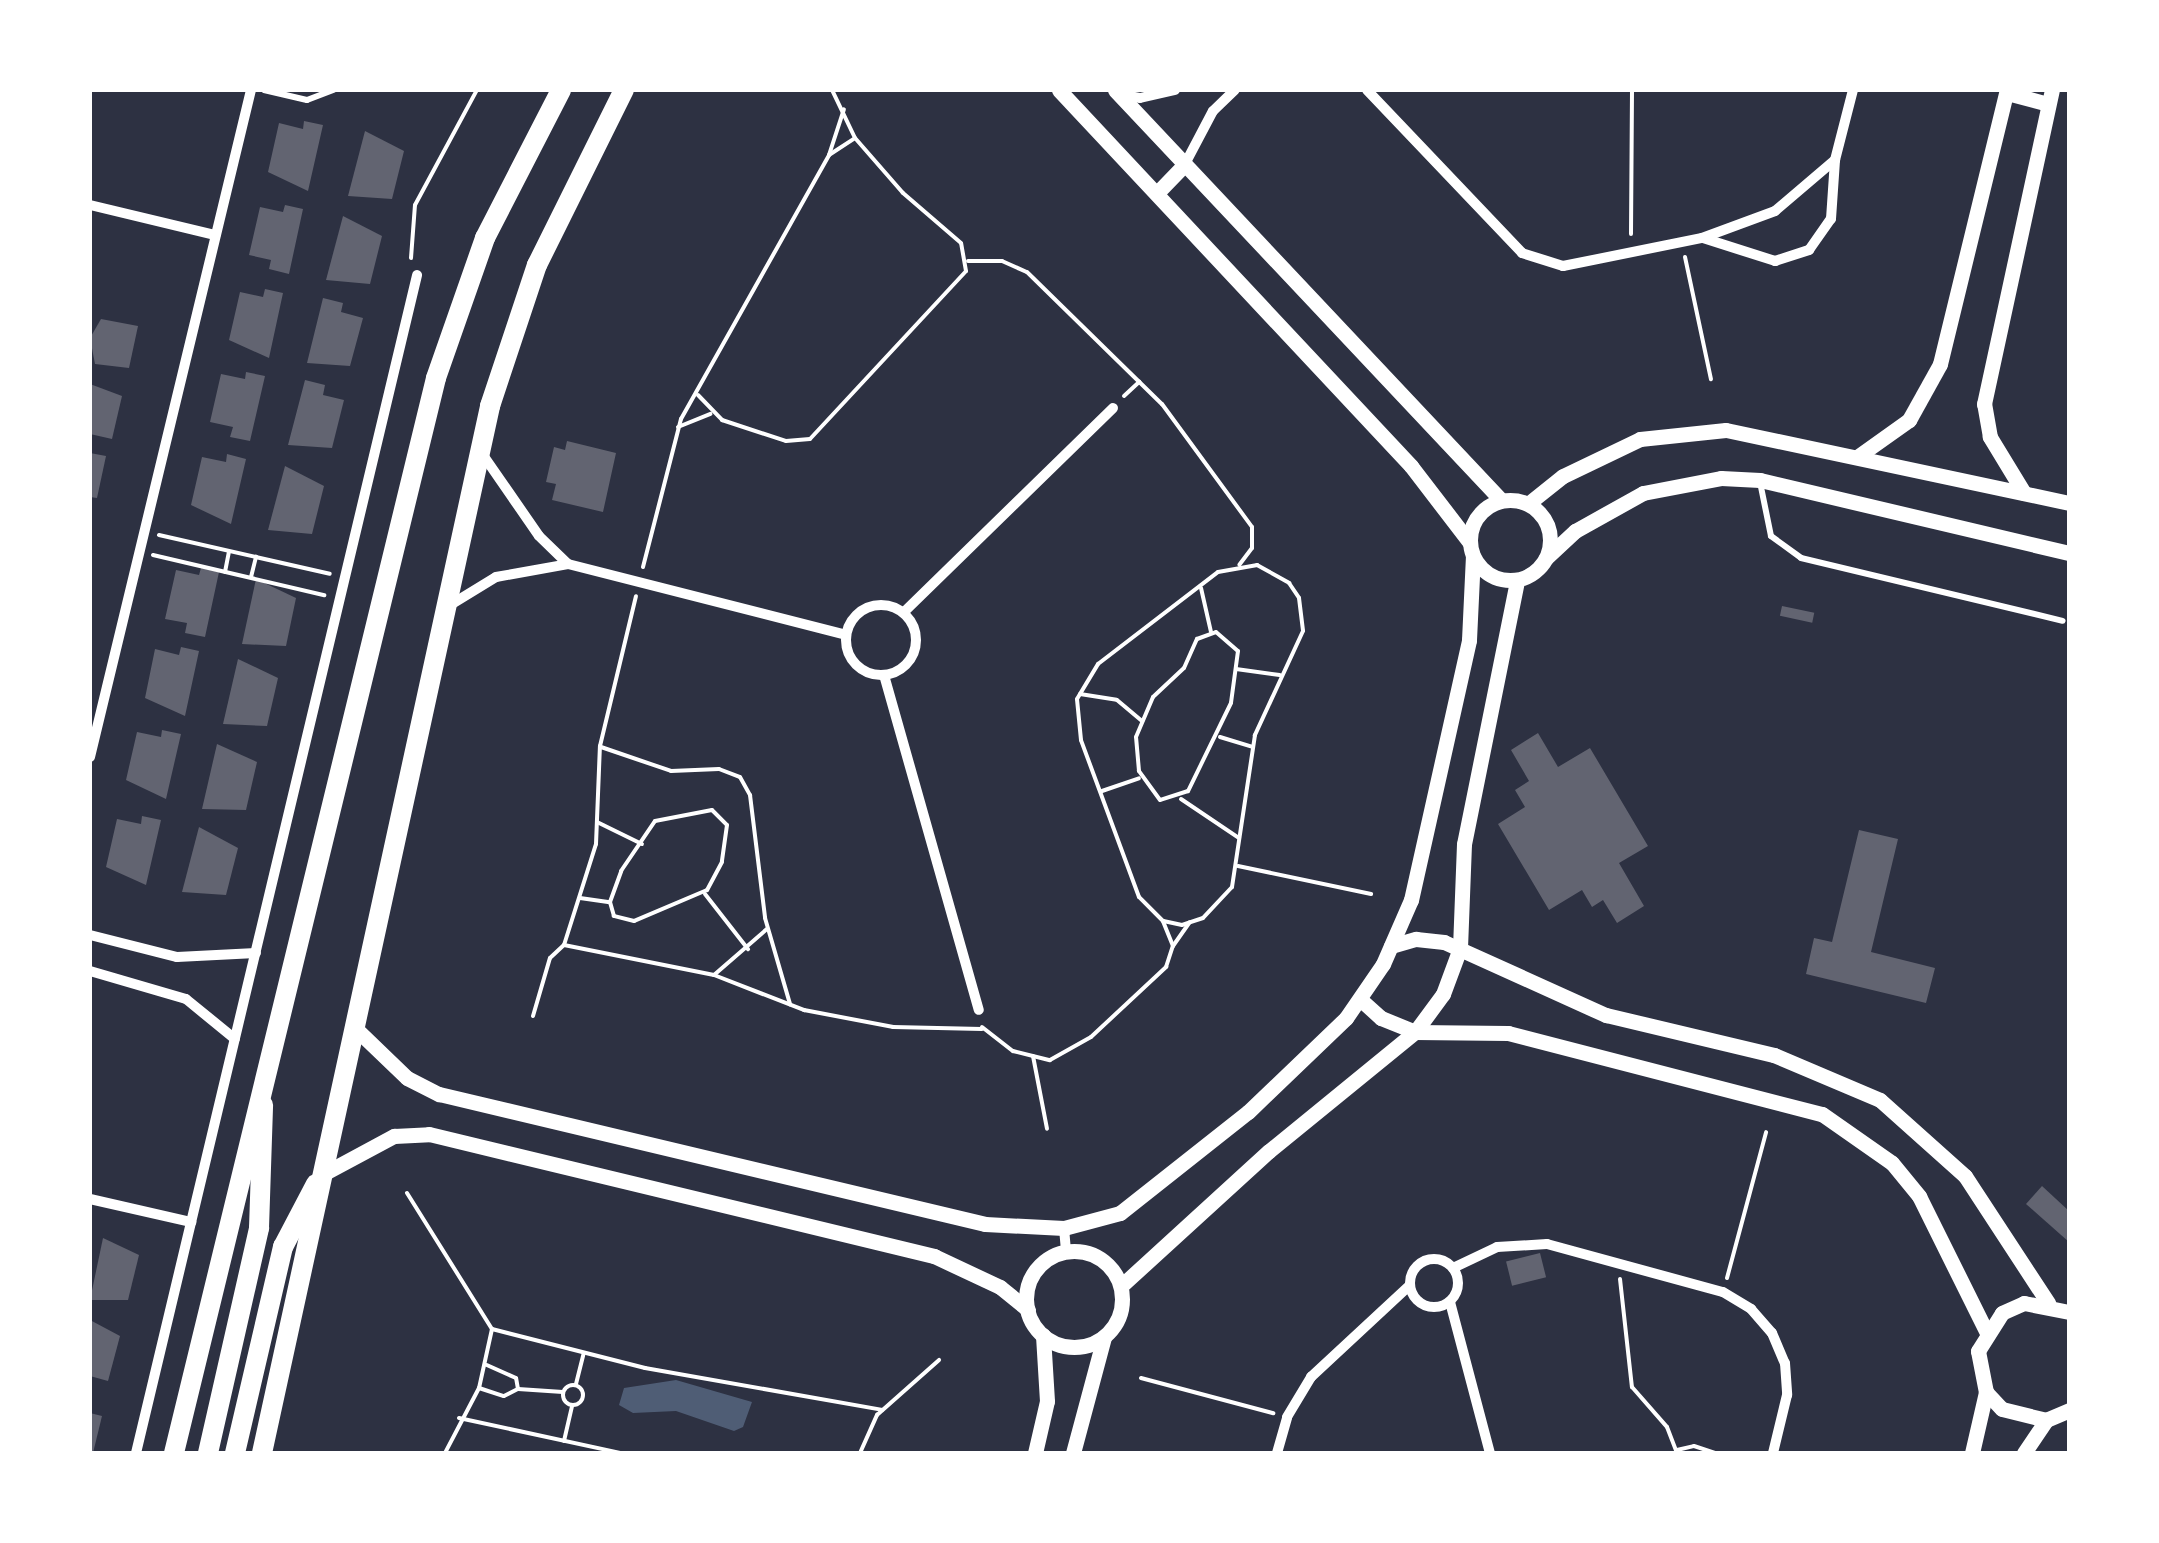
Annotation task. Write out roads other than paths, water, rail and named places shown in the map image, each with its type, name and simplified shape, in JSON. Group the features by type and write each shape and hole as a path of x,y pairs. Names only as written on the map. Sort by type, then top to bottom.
{"main road":[{"path":"174,1453 440,363 486,238 561,90"},
{"path":"262,1453 480,450 537,265 624,90"},
{"path":"208,1453 264,1198 261,1088"},
{"path":"234,1453 283,1247 323,1174"}],"street":[{"path":"90,756 96,704 144,532 251,90"},
{"path":"1059,90 1410,466 1491,576 1517,580"},
{"path":"1116,92 1140,98 1175,90"},
{"path":"1157,194 1185,164 1202,128 1235,90"},
{"path":"1366,90 1532,258 1563,266 1702,238 1775,211 1835,160"},
{"path":"1702,238 1774,261 1809,250 1830,219 1835,160 1853,90"},
{"path":"1116,92 1501,500"},
{"path":"1857,456 1909,420 1940,364 2007,92 2050,97 1984,404 1997,452 2024,492"},
{"path":"90,205 214,235"},
{"path":"136,1453 417,275"},
{"path":"904,612 1112,408"},
{"path":"355,1028 407,1078 439,1094 985,1224 1064,1228 1093,1223 1145,1198 1248,1112 1361,1000 1391,946 1411,900 1469,640 1471,549 1477,516 1501,500 1528,503 1600,454 1683,431 1769,436 2069,503"},
{"path":"480,450 539,536 568,564"},
{"path":"1120,1286 1269,1151 1415,1032 1443,994 1460,948 1464,844 1517,580 1575,531 1644,493 1682,482 1760,480 2069,553"},
{"path":"1528,503 1549,527 1546,558"},
{"path":"446,608 496,577 568,564 846,635"},
{"path":"846,635 868,606 904,612"},
{"path":"846,635 855,664 884,676 906,666 917,644 904,612"},
{"path":"884,676 980,1010"},
{"path":"90,934 178,957 256,953"},
{"path":"1391,946 1430,939 1460,948 1606,1015 1774,1055 1880,1100 1965,1176 2048,1303"},
{"path":"90,971 186,999 235,1039"},
{"path":"1361,1000 1381,1018 1415,1032 1508,1033 1822,1114 1870,1144 1919,1196 1986,1331 1978,1372 1986,1392 2023,1419 2046,1420 2069,1410"},
{"path":"323,1174 394,1136 429,1134 934,1256 984,1278 1028,1310 1043,1335 1047,1401 1035,1453"},
{"path":"90,1199 192,1222"},
{"path":"1064,1228 1066,1252"},
{"path":"1277,1453 1287,1417 1311,1377 1410,1285 1426,1260 1453,1268 1522,1243 1618,1263 1724,1292 1762,1321 1784,1363 1787,1395 1773,1453"},
{"path":"1028,1310 1039,1266 1066,1252 1106,1262 1120,1286 1120,1314 1104,1337 1073,1453"},
{"path":"1453,1268 1459,1282 1450,1302 1490,1453"},
{"path":"1410,1285 1424,1306 1450,1302"},
{"path":"1986,1331 2024,1303 2048,1303 2069,1312"},
{"path":"1043,1335 1073,1347 1104,1337"},
{"path":"1972,1453 1986,1392"},
{"path":"2024,1453 2046,1420"}],"lane":[{"path":"264,90 307,100 332,90"},
{"path":"1760,480 1770,536 1802,558 2062,621"}],"water":[{"path":"676,1380 752,1402 743,1427 734,1431 676,1411 633,1413 619,1405 624,1388"}]}
